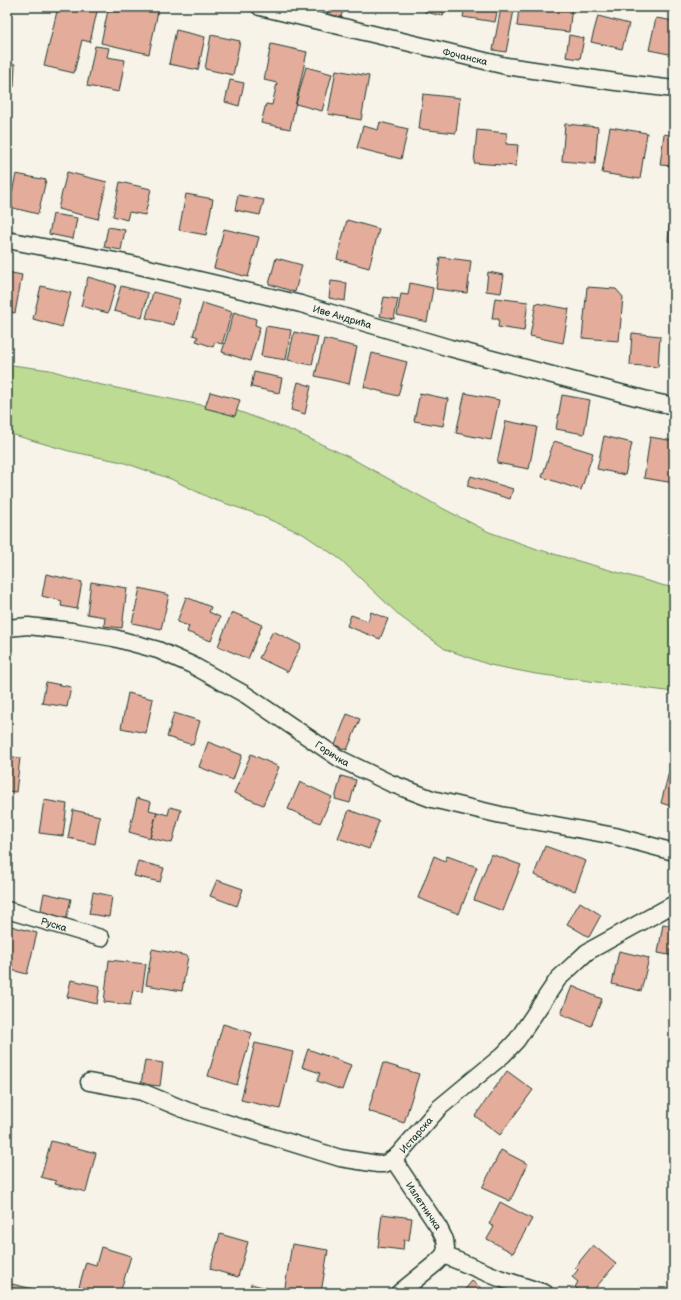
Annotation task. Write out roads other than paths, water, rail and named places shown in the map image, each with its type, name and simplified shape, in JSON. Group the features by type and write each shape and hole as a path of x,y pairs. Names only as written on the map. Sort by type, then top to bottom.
{"street":[{"name":"Фочанска","path":"260,7 506,66 674,89"},
{"name":"Иве Андрића","path":"7,240 131,264 300,304 450,348 674,406"},
{"name":"Горичка","path":"7,628 28,626 72,630 114,638 158,650 192,665 246,695 340,759 390,783 432,799 501,815 615,836 674,852"},
{"name":"Истарска","path":"89,1082 142,1092 188,1111 340,1158 386,1164 393,1159 439,1108 504,1055 517,1040 555,984 587,952 674,904"},
{"name":"Руска","path":"7,910 102,938"},
{"name":"Излетничка","path":"393,1159 439,1228 445,1240 446,1248 444,1255"},
{"path":"399,1293 444,1255 498,1278 545,1293"}]}
